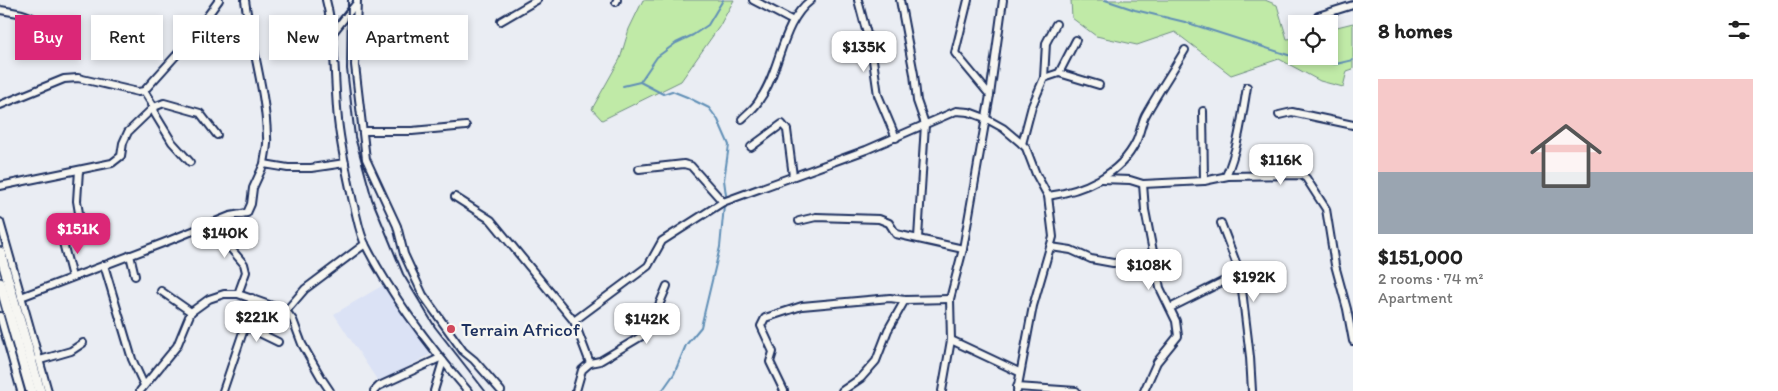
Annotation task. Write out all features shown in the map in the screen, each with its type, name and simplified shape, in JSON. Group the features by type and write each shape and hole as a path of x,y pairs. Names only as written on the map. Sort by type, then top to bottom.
{"main road":[{"path":"0,252 31,391"},
{"path":"0,283 31,391"}],"street":[{"path":"0,105 64,79 78,78 138,92 144,91 190,40 219,0"},
{"path":"21,297 213,222 247,213 251,204 253,188 264,164 268,139 264,102 245,0"},
{"path":"326,0 330,15"},
{"path":"501,21 537,0"},
{"path":"753,0 793,21"},
{"path":"742,119 760,101 770,82 793,21 811,0"},
{"path":"858,0 872,53 878,94 896,138"},
{"path":"900,0 914,74 917,102 925,124 918,238"},
{"path":"968,0 955,53 990,95"},
{"path":"942,391 951,340 950,299 964,249 990,95 1003,0"},
{"path":"338,26 357,2"},
{"path":"357,2 355,65 366,159 398,226 404,254 419,288 432,309 464,351 501,391"},
{"path":"1321,15 1353,5"},
{"path":"0,10 28,15"},
{"path":"1022,144 1032,106 1044,78 1046,43 1056,24"},
{"path":"1059,73 1076,40"},
{"path":"1048,196 1070,193 1101,179 1122,163 1136,142 1144,118 1185,50"},
{"path":"334,60 338,121 344,163 365,244 395,294 442,360 468,391"},
{"path":"1044,78 1059,73 1098,85"},
{"path":"1226,176 1231,166 1240,130 1247,87"},
{"path":"144,91 172,142 190,162"},
{"path":"0,186 119,160 128,132 154,107 164,104 200,113 217,135"},
{"path":"574,321 648,266 662,241 723,202 896,138 956,111 969,112 1003,128 1026,148 1036,174 1048,196 1053,237 1033,306 1017,389 1076,391"},
{"path":"1203,111 1204,181"},
{"path":"1279,114 1292,112 1353,126"},
{"path":"751,147 782,124 787,130 793,176"},
{"path":"362,131 412,131 466,126"},
{"path":"264,164 288,168 311,168 344,163"},
{"path":"639,168 684,164 691,166 723,202"},
{"path":"79,170 77,201 79,213"},
{"path":"1101,179 1130,180 1143,184 1204,181 1226,176 1301,175 1306,178 1326,210 1335,265 1350,309 1353,340"},
{"path":"1143,184 1145,210 1160,288 1176,321 1178,336 1157,362 1144,391"},
{"path":"455,197 491,220 574,321 590,363"},
{"path":"799,221 816,217 879,219 889,223 896,234 964,249"},
{"path":"0,222 48,391"},
{"path":"213,222 220,230 225,242 244,264 246,272 238,294"},
{"path":"1220,223 1240,273 1252,391"},
{"path":"62,239 72,277"},
{"path":"286,311 305,289 365,244"},
{"path":"1051,247 1070,250 1091,260 1112,263 1132,262 1156,267"},
{"path":"130,255 135,276"},
{"path":"104,265 142,388"},
{"path":"1170,308 1240,273"},
{"path":"576,391 582,370 590,363 600,361 642,336 652,322 667,286"},
{"path":"161,291 191,312"},
{"path":"142,388 177,346 191,312 209,299 224,294 238,294 286,311 293,320 302,344 330,391"},
{"path":"222,391 245,326 252,298"},
{"path":"784,391 770,362 773,352 761,326 765,318 802,306 890,298 905,300 950,299"},
{"path":"842,391 861,378 876,362 888,330 905,300"},
{"path":"0,310 16,339"},
{"path":"0,316 20,391"},
{"path":"245,326 278,342"},
{"path":"951,340 1019,372"},
{"path":"40,360 71,351 83,343"},
{"path":"374,391 379,386 442,360"},
{"path":"434,391 442,360"}],"shaded area":[{"path":"385,284 433,353 379,383 334,314"}],"green space":[{"path":"643,0 734,0 719,27 681,81 602,120 592,109 620,59 629,29"},
{"path":"1071,0 1265,0 1277,5 1288,39 1288,64 1279,59 1231,75 1175,32 1137,45 1096,36 1072,18"},
{"path":"1353,23 1353,69 1347,71 1343,87 1320,81 1290,65 1338,65 1338,27"}],"waterway":[{"path":"623,86 640,82 657,57 676,43 708,25 723,0"},
{"path":"1105,0 1135,10 1185,22 1288,55 1336,64 1353,60"},
{"path":"640,82 663,94 672,91 709,108 718,120 729,145 724,180 726,195"},
{"path":"662,391 674,374 686,345 701,327 720,247 724,206"}],"railway":[{"path":"348,0 347,69 355,137 372,199 403,274 435,327 485,391"}],"place":[{"name":"Terrain Africof","path":"451,329"}]}
